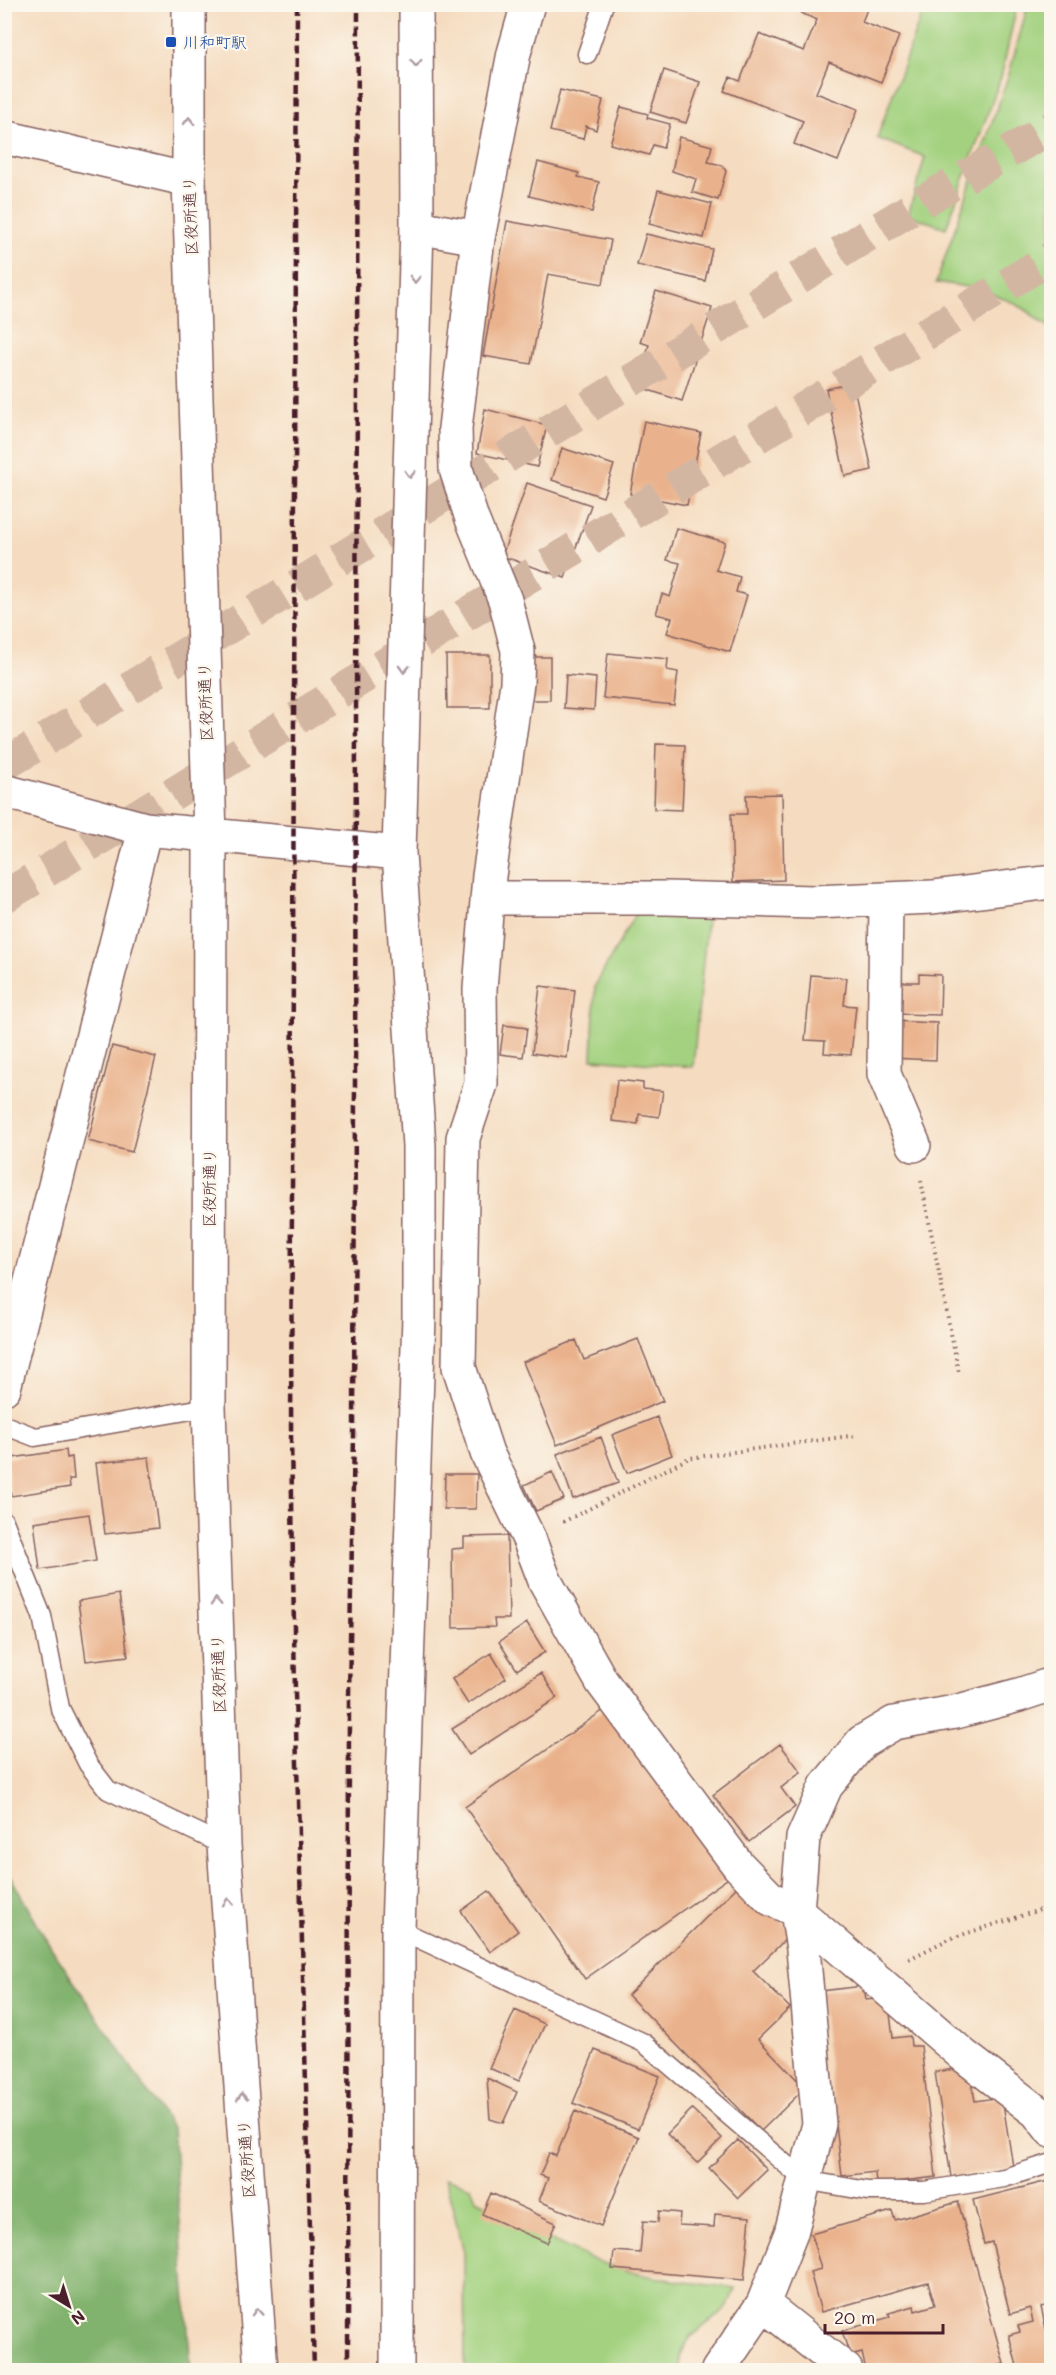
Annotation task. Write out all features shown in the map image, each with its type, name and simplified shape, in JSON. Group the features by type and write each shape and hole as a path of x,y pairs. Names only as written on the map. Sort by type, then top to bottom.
{"street":[{"name":"区役所通り","path":"189,4 189,180 210,835 209,1407 224,1845 261,2370"},
{"path":"397,2370 398,1929 419,1329 419,1146 399,854 417,227 416,4"},
{"path":"528,4 514,53 478,238 455,428 456,469 472,519 505,600 518,651 517,683 487,898 480,989 481,1084 463,1138 459,1367 487,1453 529,1539 545,1581 602,1682 738,1865 771,1899 797,1911 963,2055 1037,2112 1052,2131"},
{"path":"4,137 189,180"},
{"path":"417,227 478,238"},
{"path":"4,791 145,829 399,854"},
{"path":"4,1388 145,829"},
{"path":"487,898 666,898 814,902 933,897 1052,882"},
{"path":"886,899 884,1074 914,1145"},
{"path":"419,1146 463,1138"},
{"path":"718,2370 763,2304 791,2233 819,2124 803,1949 797,1911 803,1838 826,1786 862,1742 894,1723 955,1712 1052,1684"},
{"path":"763,2304 846,2370"}],"lane":[{"path":"587,54 604,4"},
{"path":"4,1425 35,1437 209,1407"},
{"path":"4,1521 42,1616 60,1708 88,1764 108,1790 224,1845"},
{"path":"398,1929 644,2043 804,2180 868,2191 924,2191 1004,2178 1052,2163"}],"path":[{"path":"914,1145 959,1374"},
{"path":"529,1539 689,1458 857,1435"},
{"path":"874,1976 949,1939 1052,1906"}],"green space":[{"path":"925,5 1017,5 1001,77 946,228 908,215 925,157 877,138"},
{"path":"1028,5 1039,5 1051,9 1051,327 1025,309 1002,298 968,288 936,283 1009,74"},
{"path":"708,909 693,1067 592,1059 595,986 637,911"},
{"path":"5,1867 48,1943 173,2130 191,2370 5,2370"},
{"path":"445,2178 471,2187 476,2199 599,2262 676,2281 735,2288 730,2302 688,2342 680,2359 681,2370 465,2370 464,2252"}],"building":[{"path":"805,4 869,4 862,22 899,36 881,82 829,62 816,93 858,109 838,161 794,144 803,121 724,91 730,77 740,81 759,34 804,51 817,20 801,13"},
{"path":"664,70 700,82 686,123 650,112"},
{"path":"560,90 603,100 596,130 586,126 583,139 550,131"},
{"path":"621,107 648,114 647,118 670,124 663,148 653,145 649,155 610,144"},
{"path":"679,137 712,146 708,162 722,165 726,171 718,200 692,192 696,179 672,171"},
{"path":"538,162 579,173 578,177 599,182 592,212 529,196"},
{"path":"658,190 712,204 704,238 649,224"},
{"path":"507,221 611,240 603,284 548,274 531,364 483,356"},
{"path":"646,234 712,249 705,281 637,265"},
{"path":"656,291 712,308 682,401 636,386 649,345 640,342"},
{"path":"853,383 872,470 845,476 826,389"},
{"path":"485,409 547,425 537,467 477,453"},
{"path":"644,421 701,433 687,505 630,494"},
{"path":"562,448 614,465 603,497 552,480"},
{"path":"527,483 591,505 565,578 502,556"},
{"path":"676,528 725,542 716,570 740,577 736,592 747,595 730,652 667,633 672,618 656,614 662,594 670,597 680,563 667,560"},
{"path":"608,653 668,659 667,670 678,672 674,705 603,698"},
{"path":"446,655 490,655 490,708 447,708"},
{"path":"523,657 550,657 550,700 526,700"},
{"path":"566,675 596,678 594,710 564,708"},
{"path":"656,744 685,745 682,810 654,809"},
{"path":"782,794 784,880 733,882 731,814 747,814 746,795"},
{"path":"919,974 941,975 940,1015 896,1014 897,982 919,982"},
{"path":"811,975 847,978 844,1005 856,1006 851,1055 824,1053 825,1041 805,1040"},
{"path":"540,986 575,990 567,1058 532,1053"},
{"path":"891,1021 937,1023 936,1060 890,1058"},
{"path":"504,1025 527,1028 523,1057 500,1054"},
{"path":"112,1046 156,1057 132,1152 88,1141"},
{"path":"617,1080 643,1083 643,1089 663,1091 659,1117 639,1114 638,1124 612,1121"},
{"path":"638,1339 663,1401 557,1445 523,1362 576,1340 584,1360"},
{"path":"657,1417 672,1455 627,1473 612,1435"},
{"path":"601,1437 618,1483 573,1499 557,1454"},
{"path":"66,1450 67,1458 72,1457 74,1479 69,1479 70,1487 11,1496 6,1459"},
{"path":"149,1457 158,1528 105,1534 96,1463"},
{"path":"552,1472 564,1499 536,1511 524,1485"},
{"path":"445,1474 477,1474 476,1509 444,1509"},
{"path":"89,1514 96,1561 40,1570 34,1522"},
{"path":"507,1536 509,1619 494,1619 495,1627 453,1628 452,1549 464,1548 464,1537"},
{"path":"119,1594 128,1656 86,1661 78,1601"},
{"path":"527,1623 545,1652 517,1670 499,1642"},
{"path":"491,1653 506,1678 468,1704 452,1679"},
{"path":"541,1673 557,1698 469,1755 452,1729"},
{"path":"611,1705 731,1876 585,1979 465,1807"},
{"path":"780,1744 801,1772 781,1788 795,1807 749,1842 713,1795"},
{"path":"743,1881 793,1932 753,1971 790,2008 758,2039 805,2088 761,2131 628,1995"},
{"path":"489,1891 518,1931 490,1952 461,1911"},
{"path":"864,1986 866,2000 888,1998 893,2038 910,2036 911,2046 921,2046 936,2177 876,2184 875,2172 842,2176 820,1991"},
{"path":"515,2010 545,2024 519,2081 489,2068"},
{"path":"595,2050 660,2076 638,2129 573,2103"},
{"path":"969,2067 975,2101 1002,2097 1013,2167 951,2177 935,2072"},
{"path":"487,2078 517,2092 503,2123 490,2119"},
{"path":"692,2109 722,2138 697,2163 667,2134"},
{"path":"575,2111 639,2137 601,2226 539,2201 548,2178 540,2175 549,2153 556,2156"},
{"path":"738,2140 767,2170 738,2198 709,2168"},
{"path":"1052,2180 1052,2226 1049,2227 1052,2237 1052,2304 1041,2307 1046,2329 1052,2327 1052,2370 1018,2370 1009,2335 1020,2332 1018,2326 1033,2322 1030,2308 1010,2314 992,2242 984,2244 973,2200"},
{"path":"491,2193 556,2223 547,2243 482,2214"},
{"path":"958,2202 1004,2364 980,2370 876,2370 875,2368 866,2370 862,2353 850,2356 842,2331 890,2317 889,2313 914,2306 915,2311 935,2305 928,2282 821,2312 810,2272 821,2269 811,2234 892,2211 895,2220"},
{"path":"659,2211 680,2213 679,2225 714,2227 715,2214 750,2217 744,2280 612,2269 614,2251 640,2253 643,2221 658,2222"}],"tunnel":[{"path":"4,765 937,193 1052,127"},
{"path":"4,897 1052,257"}],"railway":[{"path":"297,4 291,1435 295,1693 314,2370"},
{"path":"348,2370 349,1694 354,1435 358,4"}],"place":[{"name":"川和町駅","path":"171,42"}]}
